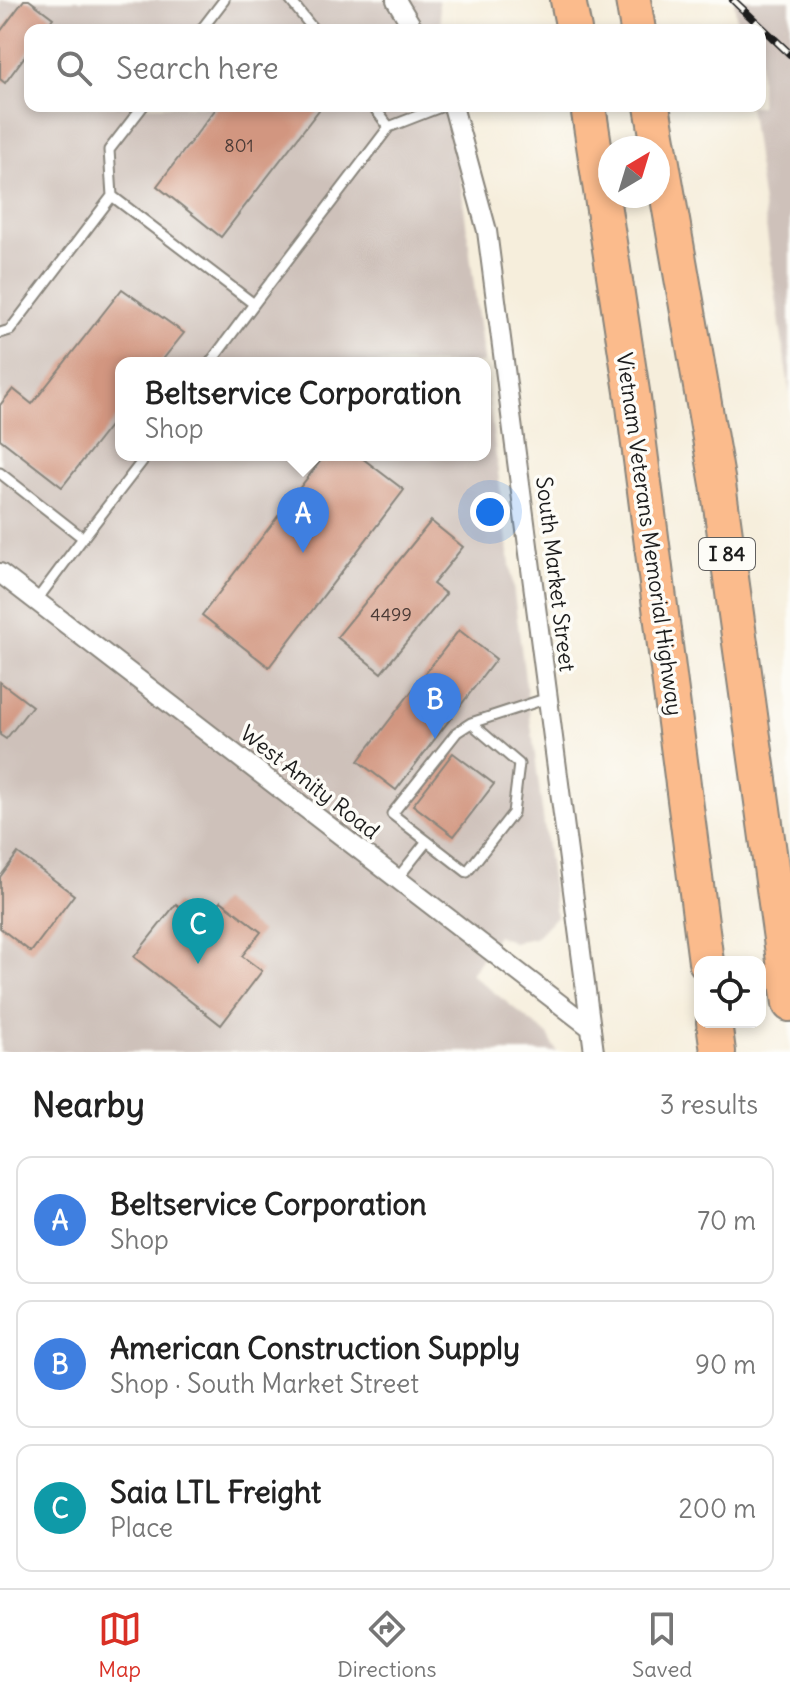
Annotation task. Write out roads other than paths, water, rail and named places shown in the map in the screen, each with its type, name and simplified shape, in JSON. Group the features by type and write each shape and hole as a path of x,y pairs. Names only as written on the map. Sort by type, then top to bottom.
{"highway":[{"path":"568,0 573,24"},
{"path":"633,0 637,24"},
{"name":"Vietnam Veterans Memorial Highway","path":"589,112 633,398 705,956"},
{"name":"I 84","path":"653,112 718,484 790,1004"},
{"path":"715,1028 718,1052"}],"street":[{"path":"396,0 410,24"},
{"name":"South Market Street","path":"455,112 487,231 594,1052"},
{"name":"West Amity Road","path":"0,573 591,1028"}],"lane":[{"path":"206,24 224,0"},
{"path":"290,0 309,24"},
{"path":"0,333 10,330 112,196 109,150 138,112"},
{"path":"378,112 389,127"},
{"path":"214,357 389,127 428,112"},
{"path":"112,196 254,304"},
{"path":"36,601 142,461"},
{"path":"0,473 83,538"},
{"path":"471,723 519,764 513,813 467,872 392,814 457,732 471,723 548,698"},
{"path":"397,879 427,841"}],"railway":[{"path":"733,0 758,24"},
{"path":"766,31 790,54"}],"place":[{"name":"Beltservice Corporation","path":"303,553"},
{"name":"American Construction Supply","path":"435,739"},
{"name":"Saia LTL Freight","path":"198,964"}]}
